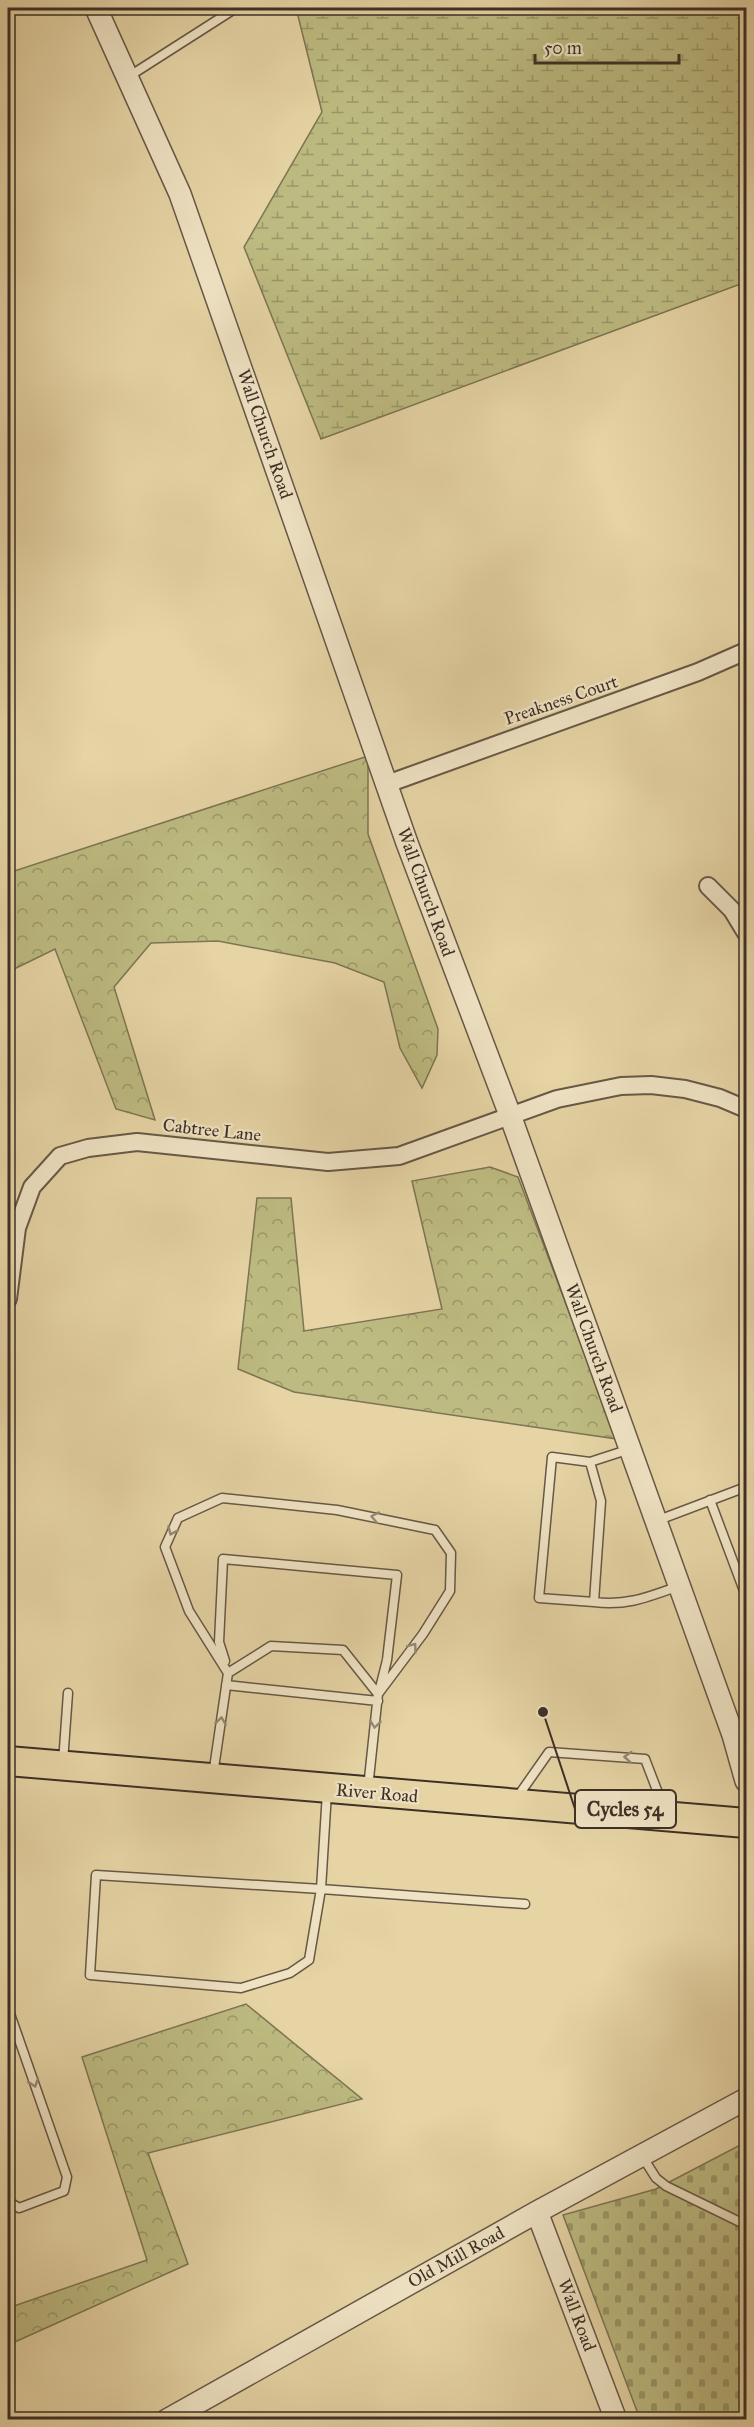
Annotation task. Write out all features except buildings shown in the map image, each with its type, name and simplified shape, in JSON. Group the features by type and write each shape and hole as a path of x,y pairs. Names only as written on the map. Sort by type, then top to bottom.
{"highway":[{"name":"River Road","path":"8,1761 747,1823"}],"street":[{"name":"Wall Church Road","path":"96,8 180,194 447,952 510,1115 680,1586 747,1781"},
{"name":"Preakness Court","path":"387,784 698,672 747,651"},
{"path":"708,886 732,910 747,933"},
{"name":"Cabtree Lane","path":"8,1299 17,1228 32,1187 60,1156 88,1149 137,1142 328,1162 367,1160 399,1156 510,1115 590,1090 651,1085 685,1089 720,1098 747,1109"},
{"name":"Old Mill Road","path":"167,2420 537,2212 747,2099"},
{"name":"Wall Road","path":"537,2212 616,2420"}],"lane":[{"path":"127,77 236,8"},
{"path":"630,1448 590,1462 552,1457 539,1598 617,1604 638,1601 680,1586"},
{"path":"590,1462 601,1501 594,1602"},
{"path":"656,1521 747,1487"},
{"path":"228,1673 189,1611 165,1547 178,1518 222,1498 337,1510 435,1530 451,1553 450,1591 378,1698"},
{"path":"710,1500 747,1596"},
{"path":"212,1779 228,1673 219,1642 224,1559 397,1575 387,1660 378,1698 367,1792"},
{"path":"228,1673 271,1646 343,1650 378,1698"},
{"path":"226,1685 378,1698"},
{"path":"63,1766 68,1693"},
{"path":"513,1804 549,1752 645,1759 668,1817"},
{"path":"327,1788 321,1889 309,1960 290,1973 241,1988 90,1975 96,1875 321,1889 525,1904"},
{"path":"8,2008 67,2177 64,2191 19,2208 8,2201"},
{"path":"642,2155 656,2178 666,2186 747,2225"}],"green space":[{"path":"296,8 746,8 746,282 321,439 244,247 322,112"},
{"path":"368,756 368,834 438,1029 437,1055 422,1088 400,1048 384,982 335,963 218,941 151,943 114,987 155,1120 116,1109 55,949 8,972 8,873"},
{"path":"490,1167 518,1177 617,1439 294,1392 238,1369 257,1198 291,1198 304,1331 442,1309 412,1181"},
{"path":"246,2004 362,2099 148,2153 188,2264 8,2345 8,2308 147,2260 82,2057"},
{"path":"746,2142 746,2419 640,2419 563,2215 656,2189"}],"place":[{"name":"Cycles 54","path":"543,1712"}]}
